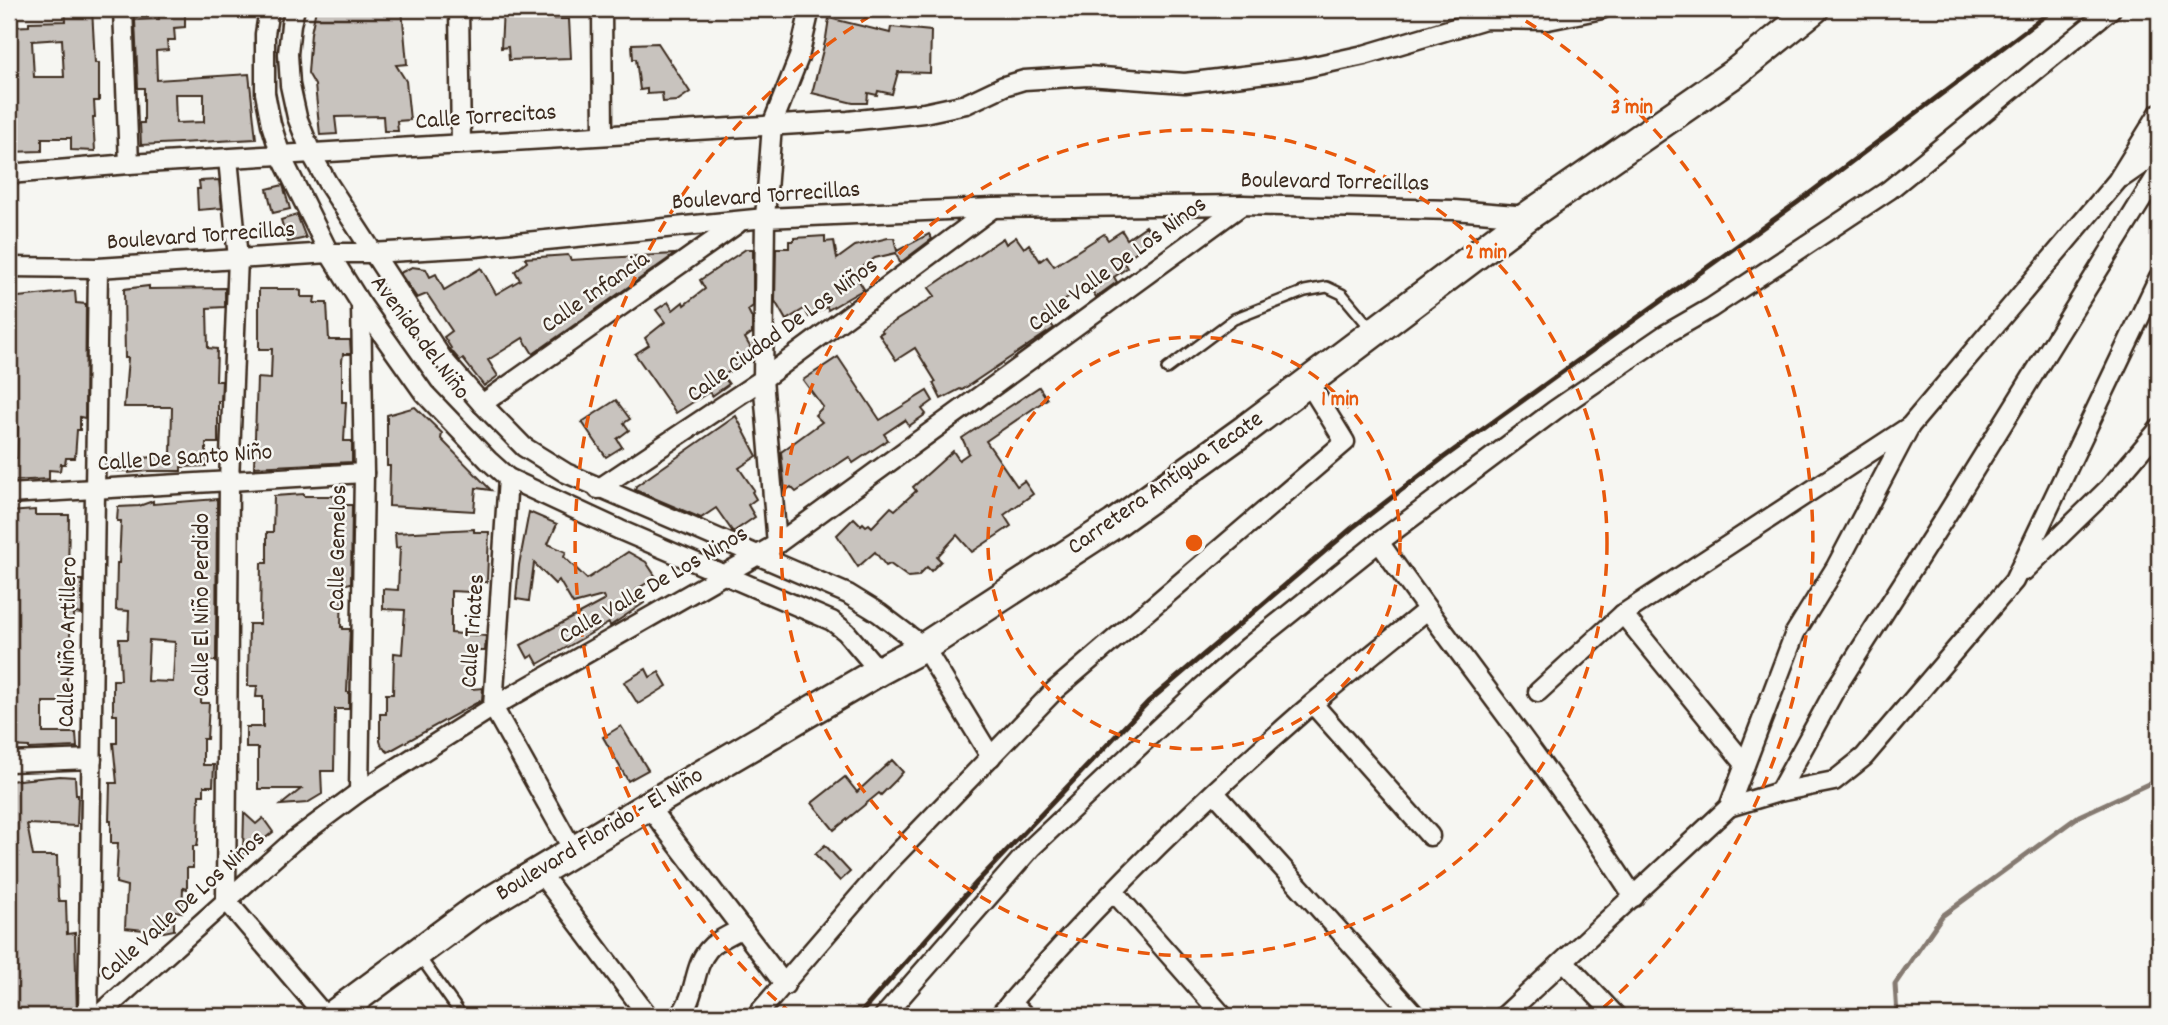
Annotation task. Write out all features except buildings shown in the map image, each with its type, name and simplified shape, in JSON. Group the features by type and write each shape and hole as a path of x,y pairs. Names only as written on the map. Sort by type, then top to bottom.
{"main road":[{"name":"Carretera Antigua Tecate","path":"879,671 924,647 1114,524 1528,216 1735,72 1814,9"},
{"name":"Boulevard Florido - El Niño","path":"331,1016 474,911 879,671"}],"street":[{"path":"122,9 129,164"},
{"name":"Avenida del Niño","path":"268,9 264,54 265,93 281,156 329,253 361,304 424,393 488,460 509,478 832,621 846,632 879,671"},
{"name":"Avenida del Niño","path":"295,9 288,54 290,85 312,155 371,253 442,358 524,447 566,474 598,489 645,506 848,594 879,613 924,647"},
{"path":"459,9 461,144"},
{"path":"602,9 603,135"},
{"path":"777,544 763,379 765,218 772,125 799,57 810,9"},
{"name":"Calle Torrecitas","path":"9,174 925,113 966,104 1004,86 1024,80 1088,76 1185,83 1300,69 1364,55 1485,19 1548,20 1602,9"},
{"path":"884,1016 1031,848 1248,647 1379,542 1555,410 1666,334 1711,308 1889,190 2111,9"},
{"path":"1730,807 1796,633 1836,567 1910,426 2117,181 2159,113"},
{"path":"2117,181 2159,152"},
{"name":"Calle El Niño Perdido","path":"226,900 229,481 238,258 228,159"},
{"path":"1779,792 1836,688 1955,503 2159,172"},
{"name":"Boulevard Torrecillas","path":"9,267 98,268 238,258 476,247 765,218 993,208 1242,205 1454,210 1528,216"},
{"name":"Calle Valle De Los Ninos","path":"98,1016 293,841 359,792 494,707 777,544 1242,205"},
{"name":"Calle Ciudad De Los Niños","path":"598,489 763,379 993,208"},
{"name":"Calle Infancia","path":"482,404 739,222"},
{"name":"Calle Niño Artillero","path":"88,1016 98,268"},
{"path":"2014,581 2159,277"},
{"name":"Calle Gemelos","path":"359,792 364,473 361,304"},
{"path":"757,1016 888,863 1055,690 1345,442 1308,382"},
{"path":"1538,692 1623,614 1910,426"},
{"path":"1504,1016 1730,807 1779,792 1833,781 1864,757 2014,581 2109,488 2159,429"},
{"name":"Calle De Santo Niño","path":"9,494 364,473"},
{"name":"Calle Triates","path":"509,478 494,707 573,850"},
{"path":"1379,542 1634,897"},
{"path":"999,1016 1114,892 1215,793 1314,704 1427,610"},
{"path":"1623,614 1745,764"},
{"path":"924,647 991,757"},
{"path":"1314,704 1430,836"},
{"path":"9,762 92,760"},
{"path":"1215,793 1416,1016"},
{"path":"648,806 785,985"},
{"path":"538,871 648,1016"},
{"path":"1114,892 1223,1016"},
{"path":"226,900 326,1016"},
{"path":"678,1016 691,998 702,958 710,947 742,928"},
{"path":"1564,961 1616,1016"},
{"path":"1011,1002 1025,1016"}],"lane":[{"path":"1167,369 1234,319 1305,291 1327,287 1342,294 1374,332"},
{"path":"416,953 462,1016"}],"waterway":[{"path":"1897,1016 1895,984 1942,916 2079,816 2159,779"}],"railway":[{"path":"858,1016 977,882 1148,702 1352,528 1443,458 1798,202 2054,9"}]}
